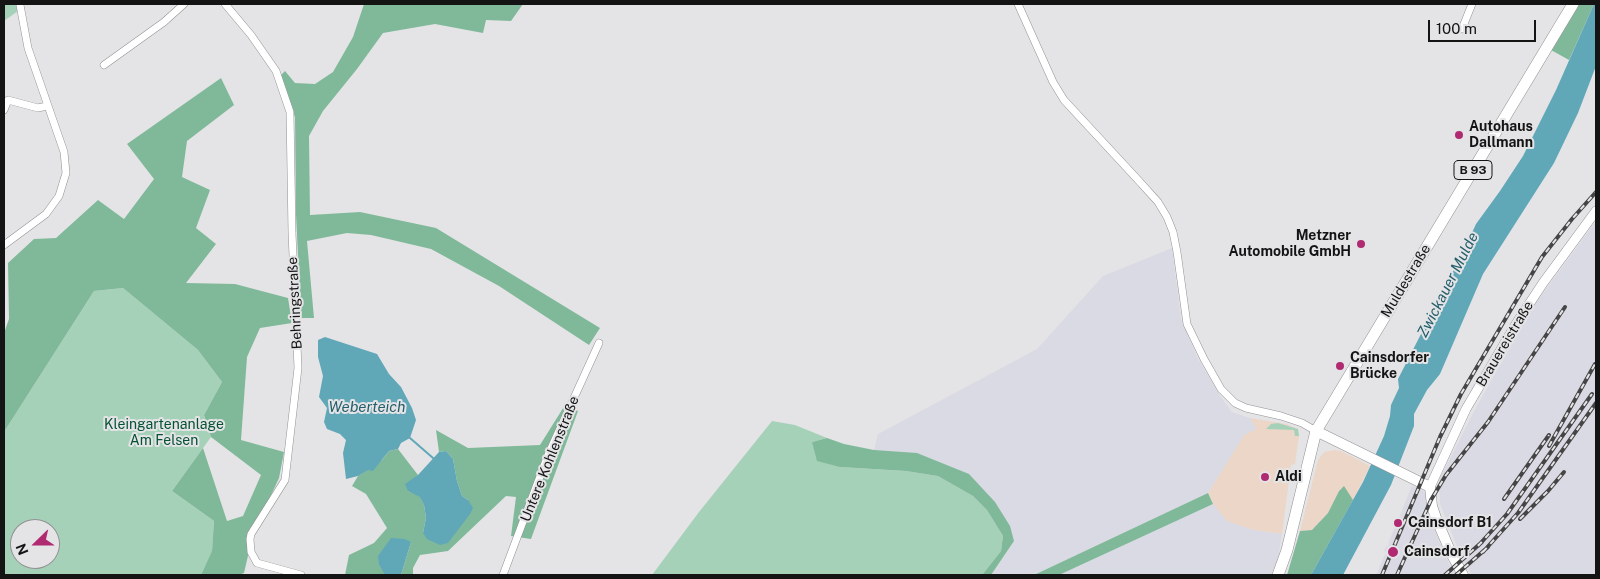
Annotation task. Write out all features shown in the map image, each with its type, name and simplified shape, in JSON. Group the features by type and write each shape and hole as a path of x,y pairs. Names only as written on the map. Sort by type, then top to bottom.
{"main road":[{"name":"Muldestraße","path":"1278,575 1287,550 1316,431 1573,4"},
{"path":"1316,431 1430,487 1432,506 1436,518 1463,575"}],"street":[{"path":"104,65 164,22 184,4"},
{"name":"Behringstraße","path":"225,4 251,35 276,71 290,112 292,233 298,368 285,480 251,534 250,540 251,552 257,563 301,575"},
{"path":"1018,4 1053,82 1064,100 1158,202 1167,217 1173,232 1177,252 1187,324 1221,389 1234,403 1246,408 1281,416 1316,431"},
{"path":"1462,29 1472,4"},
{"path":"4,245 46,214 58,196 66,173 64,152 28,48 20,5"},
{"path":"4,110 6,98 38,108 47,106"},
{"name":"Brauereistraße","path":"1430,487 1466,409 1516,324 1596,210"},
{"name":"Untere Kohlenstraße","path":"503,575 548,455 599,343"}],"shaded area":[{"path":"1596,221 1596,575 1472,575 1461,556 1440,504 1439,480 1474,411 1532,308"},
{"path":"1172,248 1181,319 1197,357 1232,412 1250,418 1256,429 1244,435 1208,493 1034,575 991,575 1014,541 874,450 878,434 1037,349 1103,276"},
{"path":"1250,418 1286,424 1298,429 1299,436 1295,464 1291,465 1282,534 1253,530 1226,521 1213,504 1208,493 1244,435 1256,429"},
{"path":"1341,451 1370,466 1353,500 1343,487 1328,513 1312,530 1300,531 1318,460 1324,452"},
{"path":"1412,486 1426,492 1428,515 1450,566 1456,575 1376,575 1386,552 1384,551 1386,546 1388,547"},
{"path":"1213,504 1227,521 1253,530 1282,534 1278,559 1271,575 1059,575"}],"green space":[{"path":"4,4 21,4 18,11 4,21"},
{"path":"364,4 523,4 511,21 486,20 483,33 435,24 383,33 323,111 309,136 310,215 360,212 436,228 600,328 589,345 499,286 431,249 371,235 347,233 307,241 314,318 301,318 296,214 295,117 280,76 285,71 295,83 315,84 333,72 353,37"},
{"path":"1577,4 1594,4 1569,60 1551,50"},
{"path":"221,78 234,105 187,141 182,177 210,190 196,228 216,244 186,283 235,284 288,298 292,323 260,328 247,357 241,440 284,452 279,478 253,534 244,573 239,575 201,575 212,551 214,521 172,491 203,448 227,521 243,516 261,475 211,437 204,415 222,382 198,350 123,288 94,291 4,432 4,333 9,319 8,263 34,239 56,238 98,200 124,219 154,179 127,144"},
{"name":"Kleingartenanlage Am Felsen","path":"123,288 198,350 222,382 204,415 211,437 172,491 214,521 212,552 201,575 4,575 4,432 94,291"},
{"path":"565,405 578,411 531,539 511,536 516,497 506,496 448,551 420,555 413,568 413,575 401,575 411,542 379,565 385,573 384,575 345,575 349,555 374,543 387,528 366,494 352,486 358,476 382,460 389,451 398,449 418,475 408,491 420,496 424,505 426,518 423,533 468,500 462,496 453,459 446,451 439,452 436,430 468,448 540,445"},
{"path":"772,421 795,425 827,438 812,442 840,467 906,471 938,476 973,496 987,510 1003,536 1001,551 982,575 652,575 699,512"},
{"path":"1278,423 1298,429 1299,436 1295,436 1294,430 1266,429 1271,424"},
{"path":"827,438 844,444 874,450 917,453 969,474 995,502 1010,526 1014,541 991,575 982,575 1001,551 1003,536 987,510 973,496 938,476 906,471 840,467 817,461 812,442"},
{"path":"1344,486 1353,500 1311,575 1287,575 1300,531 1312,530 1328,513 1339,491"},
{"path":"1208,493 1213,504 1059,575 1034,575"}],"water":[{"name":"Zwickauer Mulde","path":"1594,4 1596,4 1596,66 1578,113 1554,163 1483,274 1440,374 1427,390 1414,414 1414,426 1391,485 1343,575 1311,575 1363,482 1384,436 1391,405 1399,388 1398,379 1476,224 1523,156 1556,90"},
{"name":"Weberteich","path":"325,337 377,354 389,374 401,387 416,420 410,438 401,443 398,449 389,451 373,471 368,470 358,476 346,479 343,453 346,440 340,434 327,429 324,422 327,408 319,397 323,376 318,357 318,340"},
{"path":"446,451 453,459 462,496 468,500 473,508 448,543 440,545 427,539 423,533 426,518 424,505 420,497 408,491 405,484 418,475 439,452"},
{"path":"391,538 405,539 411,542 401,575 384,575 379,565 378,556"}],"waterway":[{"path":"410,438 433,458"}],"railway":[{"path":"1382,575 1440,437 1461,394 1542,257 1596,192"},
{"path":"1397,575 1431,500 1446,475 1488,422 1565,307"},
{"path":"1549,446 1595,364"},
{"path":"1478,546 1507,514 1592,394"},
{"path":"1483,552 1518,513 1596,403"},
{"path":"1504,499 1549,435"},
{"path":"1520,519 1564,472"},
{"path":"1445,575 1482,542"},
{"path":"1456,575 1488,547"}],"place":[{"name":"Autohaus Dallmann","path":"1459,135"},
{"name":"Metzner Automobile GmbH","path":"1361,244"},
{"name":"Cainsdorfer Brücke","path":"1340,366"},
{"name":"Aldi","path":"1265,477"},
{"name":"Cainsdorf B1","path":"1398,523"},
{"name":"Cainsdorf","path":"1393,552"}]}
